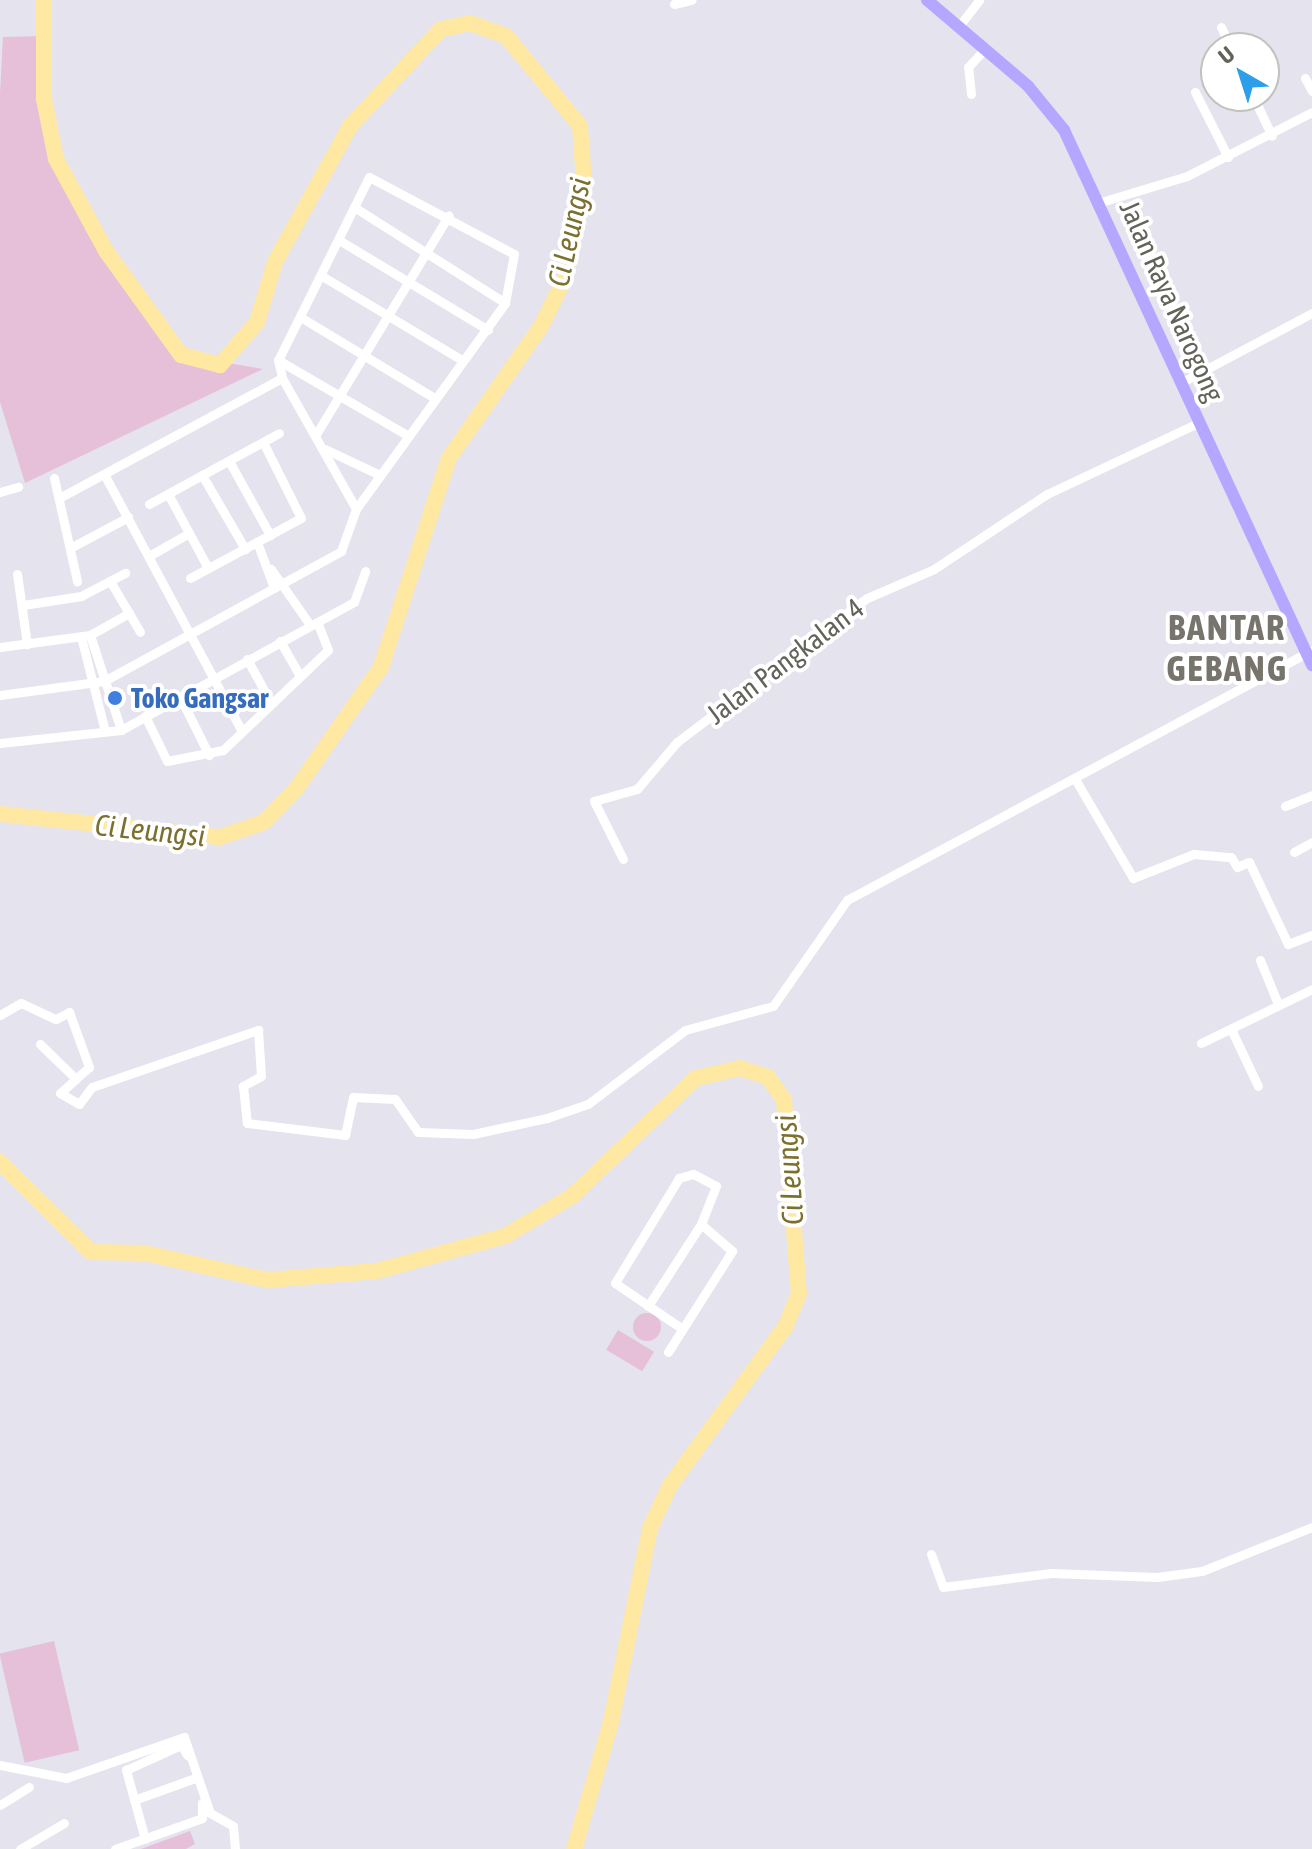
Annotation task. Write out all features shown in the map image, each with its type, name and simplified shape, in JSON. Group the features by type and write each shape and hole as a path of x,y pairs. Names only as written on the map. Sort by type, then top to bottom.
{"main road":[{"name":"Jalan Raya Narogong","path":"927,0 1044,103 1101,202 1200,422 1309,651 1312,665"}],"street":[{"path":"674,4 692,0"},
{"path":"959,26 979,0"},
{"path":"1221,27 1223,32"},
{"path":"971,94 968,67 985,49"},
{"path":"1305,78 1312,91"},
{"path":"1195,92 1228,157"},
{"path":"1261,112 1272,136"},
{"path":"1101,202 1228,157 1312,112"},
{"path":"0,695 99,682 341,551 356,509 460,359 488,330 505,303 512,250 376,176 354,207 302,318 278,360 282,378 356,509"},
{"path":"354,207 505,303"},
{"path":"315,436 449,215"},
{"path":"339,240 488,330"},
{"path":"322,276 460,359"},
{"path":"1184,381 1312,313"},
{"path":"302,318 433,397"},
{"path":"278,360 407,435"},
{"path":"59,498 282,378"},
{"name":"Jalan Pangkalan 4","path":"623,859 594,801 637,789 677,742 867,598 934,569 1047,494 1200,422"},
{"path":"149,504 279,433"},
{"path":"190,578 270,535 303,511 263,442"},
{"path":"324,449 380,475"},
{"path":"229,461 270,535"},
{"path":"104,474 149,556 186,636 242,731"},
{"path":"202,475 245,549"},
{"path":"54,478 77,581"},
{"path":"0,492 18,487"},
{"path":"168,494 208,568"},
{"path":"70,548 128,517"},
{"path":"149,556 189,533"},
{"path":"257,542 271,569 274,588"},
{"path":"145,716 164,760 209,755 242,731 329,649 286,581 271,569"},
{"path":"0,743 121,730 356,601 365,571"},
{"path":"23,605 81,596 125,573"},
{"path":"17,574 27,644"},
{"path":"110,581 140,632"},
{"path":"0,647 86,636 129,613"},
{"path":"86,636 99,682 105,731"},
{"path":"280,641 300,676"},
{"path":"0,1015 29,1002 56,1019 69,1012 90,1066 60,1093 82,1104 92,1087 258,1030 261,1076 243,1086 247,1123 345,1135 353,1097 395,1099 418,1132 473,1134 561,1114 595,1099 685,1030 773,1006 847,900 1309,651"},
{"path":"247,659 271,703"},
{"path":"99,682 121,730"},
{"path":"180,697 209,755"},
{"path":"1075,779 1134,879 1194,854 1231,857 1237,867 1249,862 1288,944 1312,935"},
{"path":"1285,806 1312,795"},
{"path":"1294,852 1312,842"},
{"path":"1260,960 1278,1004"},
{"path":"1201,1043 1312,989"},
{"path":"1231,1029 1258,1086"},
{"path":"40,1044 76,1079"},
{"path":"648,1306 701,1224 716,1186 686,1174 615,1282 648,1306 681,1328"},
{"path":"668,1352 732,1251 701,1224"},
{"path":"931,1554 943,1587 1051,1573 1157,1577 1202,1571 1312,1527"},
{"path":"0,1765 66,1778 184,1737 210,1813 233,1826 235,1849"},
{"path":"119,1848 145,1839 202,1818 195,1778 181,1745 126,1770 145,1839"},
{"path":"134,1800 195,1778"},
{"path":"0,1805 29,1787"},
{"path":"20,1849 64,1823"}],"shaded area":[{"path":"42,36 56,159 122,276 181,355 263,369 25,483 0,402 0,94 3,37"},
{"path":"647,1313 657,1317 661,1327 657,1337 647,1341 637,1337 633,1327 637,1317"},
{"path":"618,1330 654,1352 642,1371 606,1350"},
{"path":"54,1641 79,1750 25,1763 0,1653"},
{"path":"190,1831 195,1844 186,1849 141,1849"}],"waterway":[{"name":"Ci Leungsi","path":"0,814 220,837 264,822 296,789 381,667 449,458 541,326 565,278 584,182 580,126 506,36 470,23 441,29 350,126 275,262 257,322 220,365 181,355 106,251 56,159 44,99 44,0"},
{"name":"Ci Leungsi","path":"0,1162 91,1252 145,1253 267,1280 377,1271 505,1236 572,1196 696,1078 740,1068 768,1077 784,1100 799,1293 785,1327 670,1485 650,1528 611,1722 574,1849"}],"place":[{"name":"Toko Gangsar","path":"115,698"}],"district":[{"name":"BANTAR GEBANG","path":"1227,648"}]}
